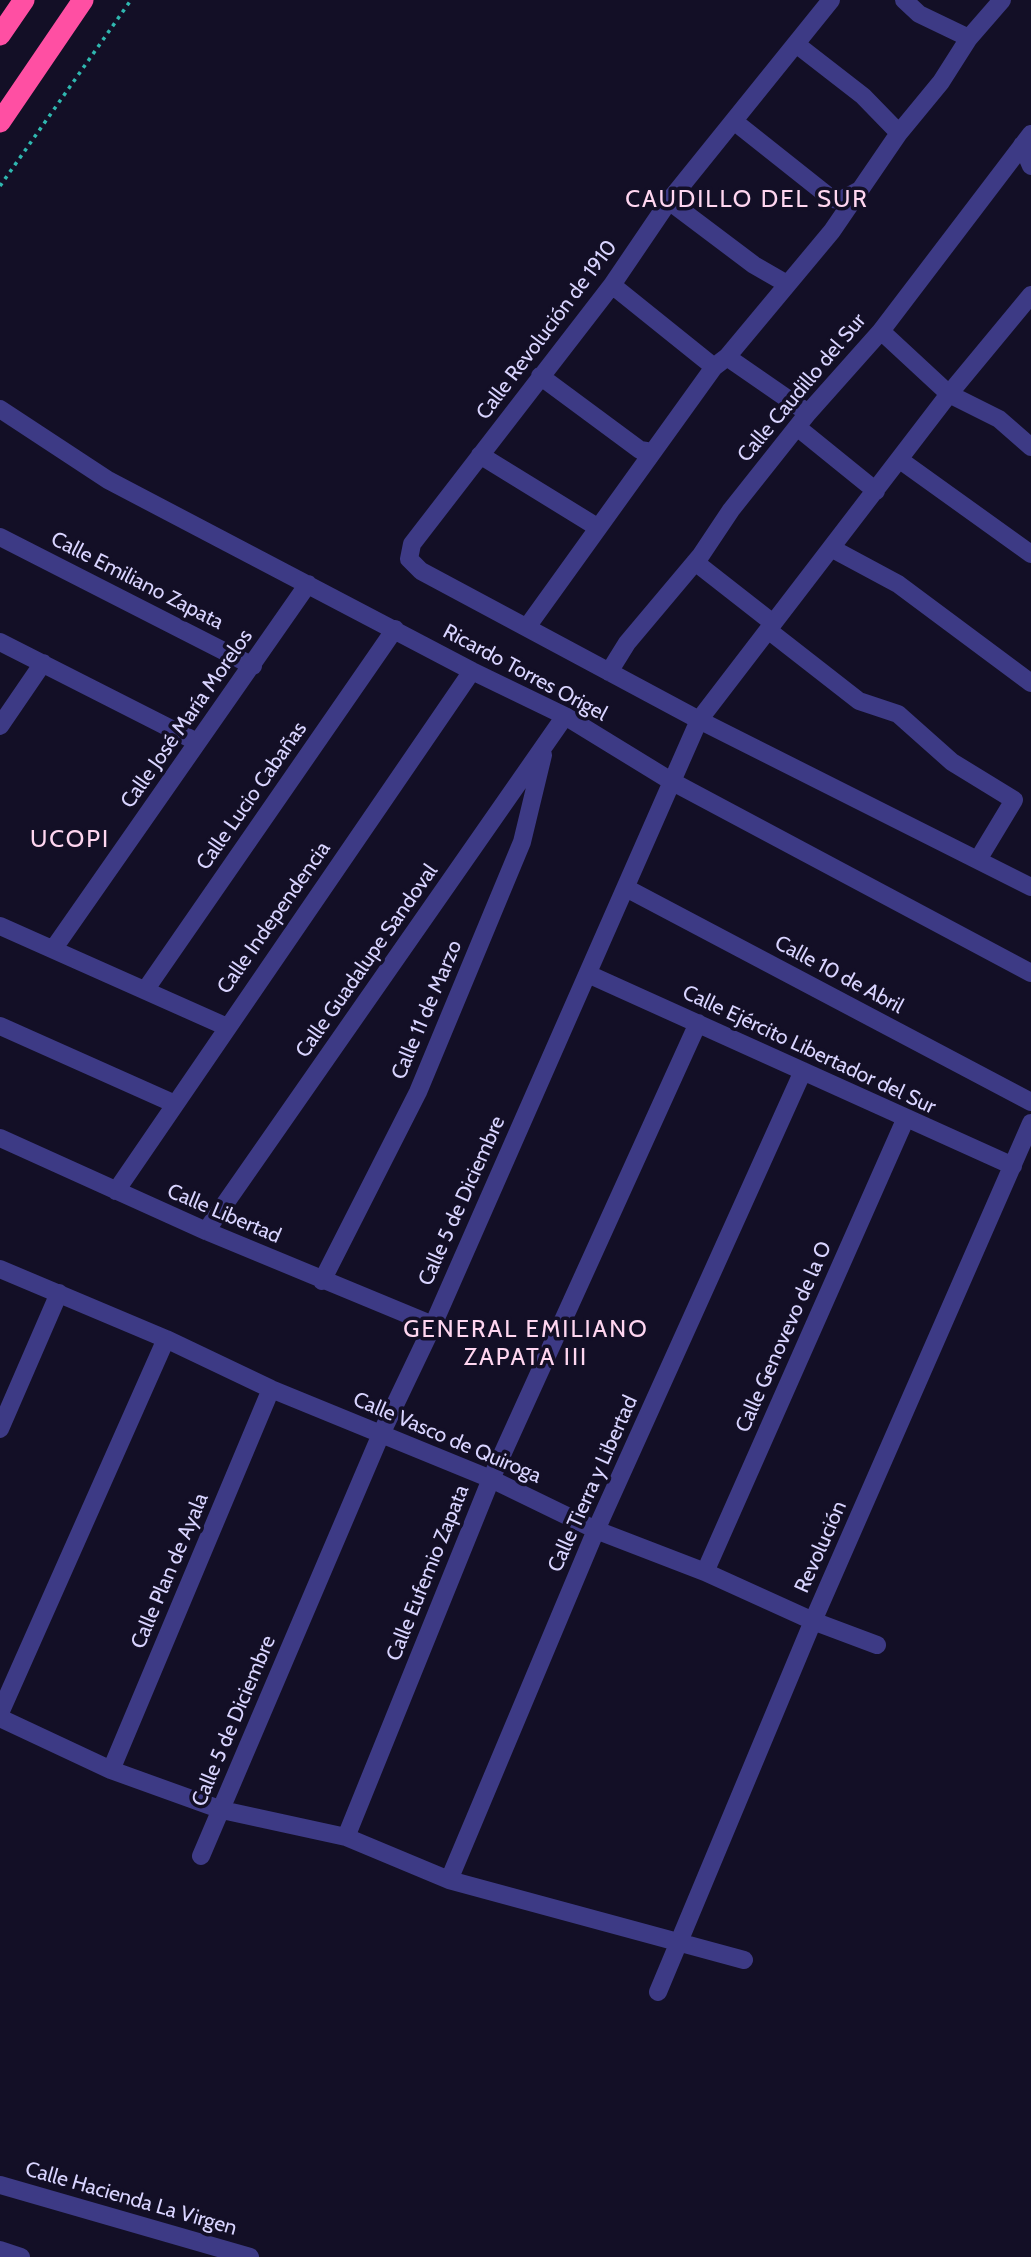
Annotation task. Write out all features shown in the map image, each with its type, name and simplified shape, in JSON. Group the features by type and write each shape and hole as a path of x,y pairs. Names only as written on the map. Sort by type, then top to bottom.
{"highway":[{"path":"0,35 24,0"},
{"path":"0,122 83,0"}],"street":[{"name":"Calle Revolución de 1910","path":"527,627 421,571 410,559 412,544 612,285 669,201 831,0"},
{"path":"904,0 919,14 969,38"},
{"path":"1002,0 969,38 942,82 899,133 832,231 721,362 652,452 527,627 699,720 979,858 1031,887"},
{"path":"796,44 863,96 899,133"},
{"path":"735,122 832,199 841,200 861,189"},
{"path":"1026,140 1031,166"},
{"name":"Calle Caudillo del Sur","path":"610,672 627,643 695,562 731,510 808,412 881,331 1026,140"},
{"path":"669,201 754,265 787,284"},
{"path":"612,285 721,362 808,412"},
{"name":"Calle 5 de Diciembre","path":"201,1856 381,1434 433,1325 699,720 950,394 1028,304"},
{"path":"881,331 950,394 999,419 1031,447"},
{"path":"540,376 640,450 652,452"},
{"name":"Ricardo Torres Origel","path":"0,410 108,481 472,671 565,716 671,781 1031,974"},
{"path":"797,427 876,491"},
{"path":"480,455 597,527"},
{"path":"900,460 1031,554"},
{"name":"Calle Emiliano Zapata","path":"0,537 253,666"},
{"path":"831,548 898,584 1031,683"},
{"path":"695,562 748,600 771,627 859,701 898,715 952,762 1014,800 979,858"},
{"name":"Calle José María Morelos","path":"54,948 308,584"},
{"name":"Calle Lucio Cabañas","path":"146,989 395,629"},
{"path":"0,642 197,742"},
{"path":"0,726 43,663"},
{"name":"Calle Independencia","path":"116,1191 472,671"},
{"name":"Calle Guadalupe Sandoval","path":"206,1231 565,716"},
{"name":"Calle 11 de Marzo","path":"322,1281 418,1092 522,842 546,745"},
{"name":"Calle 10 de Abril","path":"626,888 1031,1102"},
{"path":"0,926 227,1027"},
{"name":"Calle Ejército Libertador del Sur","path":"587,974 905,1120 1013,1166"},
{"name":"Calle Eufemio Zapata","path":"346,1837 491,1479 698,1023"},
{"path":"0,1026 175,1104"},
{"name":"Calle Tierra y Libertad","path":"449,1880 596,1530 803,1071"},
{"name":"Calle Genovevo de la O","path":"705,1572 905,1120"},
{"name":"Revolución","path":"658,1992 813,1621 1031,1123"},
{"name":"Calle Libertad","path":"0,1138 206,1231 433,1325"},
{"name":"Calle Vasco de Quiroga","path":"0,1269 166,1339 271,1389 491,1479 596,1530 705,1572 813,1621 877,1645"},
{"path":"0,1429 59,1293"},
{"path":"166,1339 0,1716 111,1770 222,1810 346,1837 449,1880 744,1960"},
{"name":"Calle Plan de Ayala","path":"111,1770 271,1389"},
{"name":"Calle Hacienda La Virgen","path":"0,2185 250,2257"}],"path":[{"path":"0,186 131,0"}],"district":[{"name":"CAUDILLO DEL SUR","path":"747,200"},
{"name":"UCOPI","path":"70,840"},
{"name":"GENERAL EMILIANO ZAPATA III","path":"526,1344"}]}
